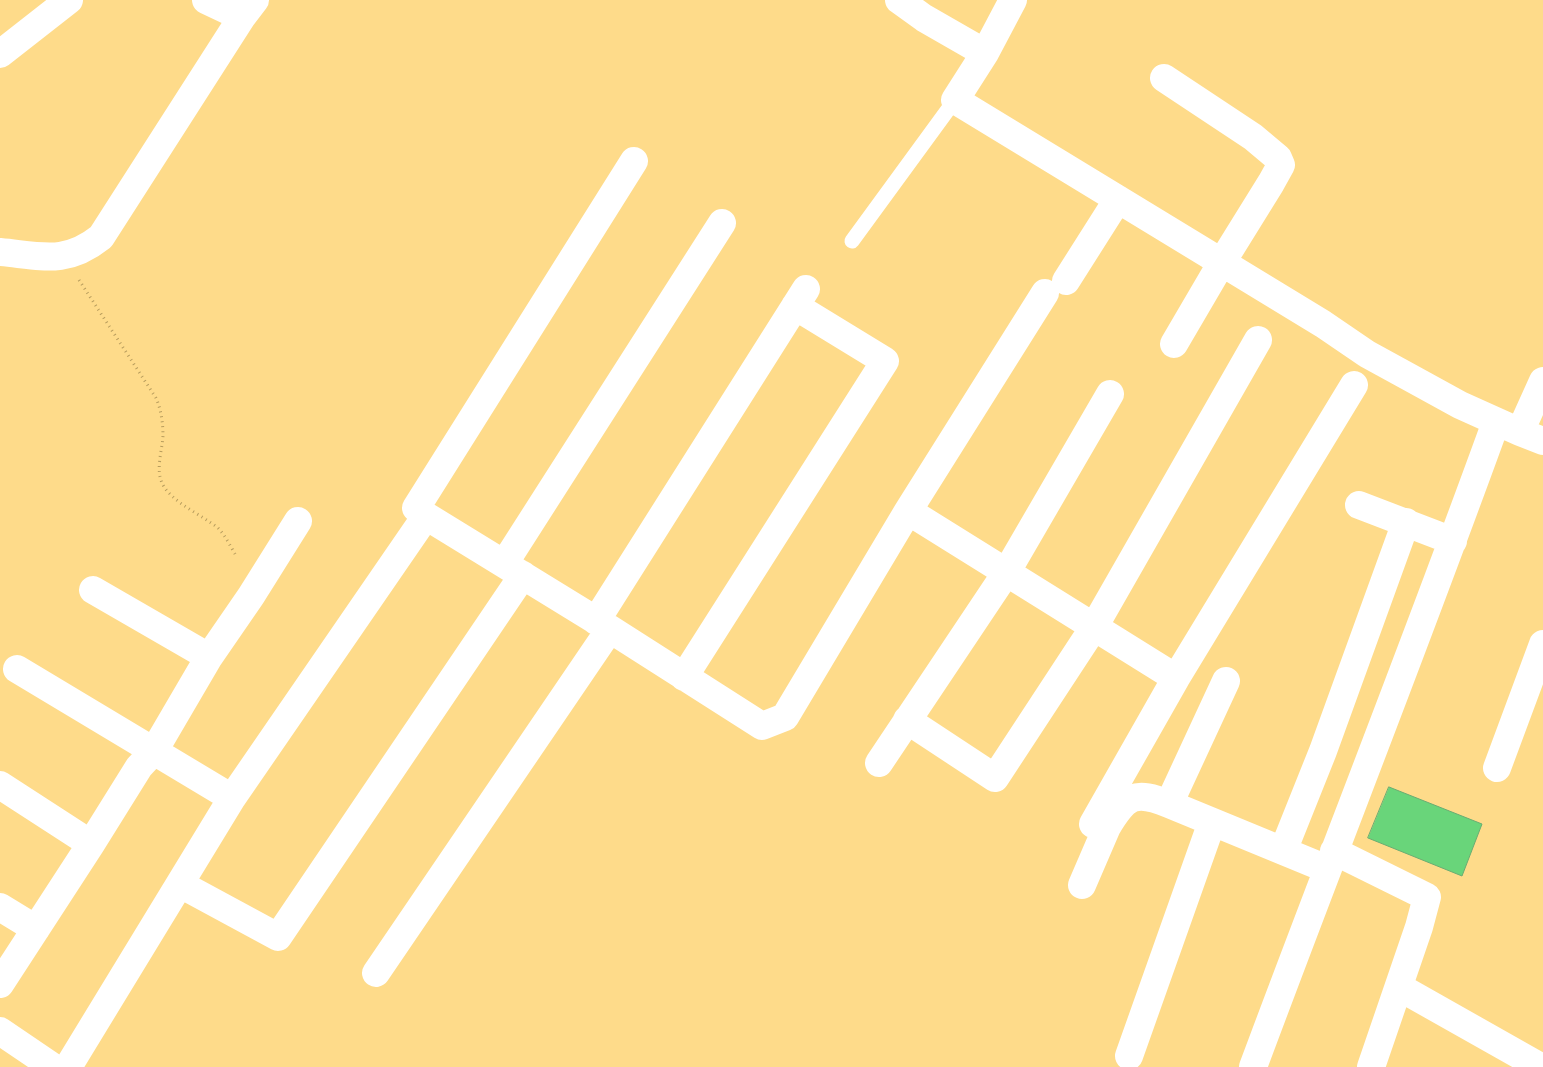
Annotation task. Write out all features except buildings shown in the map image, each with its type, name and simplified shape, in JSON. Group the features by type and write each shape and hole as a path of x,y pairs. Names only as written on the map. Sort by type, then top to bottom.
{"street":[{"path":"0,54 69,0"},
{"path":"0,252 63,257 79,252 101,237 249,8 206,0"},
{"path":"899,0 924,18 985,53"},
{"path":"1013,0 985,53 955,100 1323,324 1368,354 1452,400 1520,432"},
{"path":"1164,78 1253,137 1278,158 1281,165 1174,344"},
{"path":"634,161 416,508 762,726 785,717 908,511 1055,287 1118,199"},
{"path":"180,884 278,936 514,569 722,223"},
{"path":"376,973 603,625 800,298 885,361 684,677"},
{"path":"907,720 995,778 1094,627 1258,340"},
{"path":"1253,1067 1330,860 1454,540 1520,432 1543,381"},
{"path":"1093,824 1176,678 1354,385"},
{"path":"879,763 1006,573 1110,394"},
{"path":"1359,505 1454,540"},
{"path":"908,511 1176,678"},
{"path":"68,1067 232,798 426,516"},
{"path":"0,984 139,767 154,751 209,657 251,596 298,521"},
{"path":"1283,851 1323,751 1406,522"},
{"path":"93,590 209,657"},
{"path":"1497,768 1543,644"},
{"path":"17,669 232,798"},
{"path":"1169,804 1226,681"},
{"path":"0,784 91,844"},
{"path":"1082,885 1107,827 1123,804 1131,798 1143,795 1283,851 1330,860 1427,897 1419,927 1371,1067"},
{"path":"1129,1056 1212,822"},
{"path":"0,907 36,929"},
{"path":"1399,987 1539,1066"},
{"path":"0,1031 53,1067"}],"lane":[{"path":"852,241 955,100"}],"path":[{"path":"63,257 156,398 162,422 163,436 159,461 162,484 176,498 219,530 237,558"}]}
